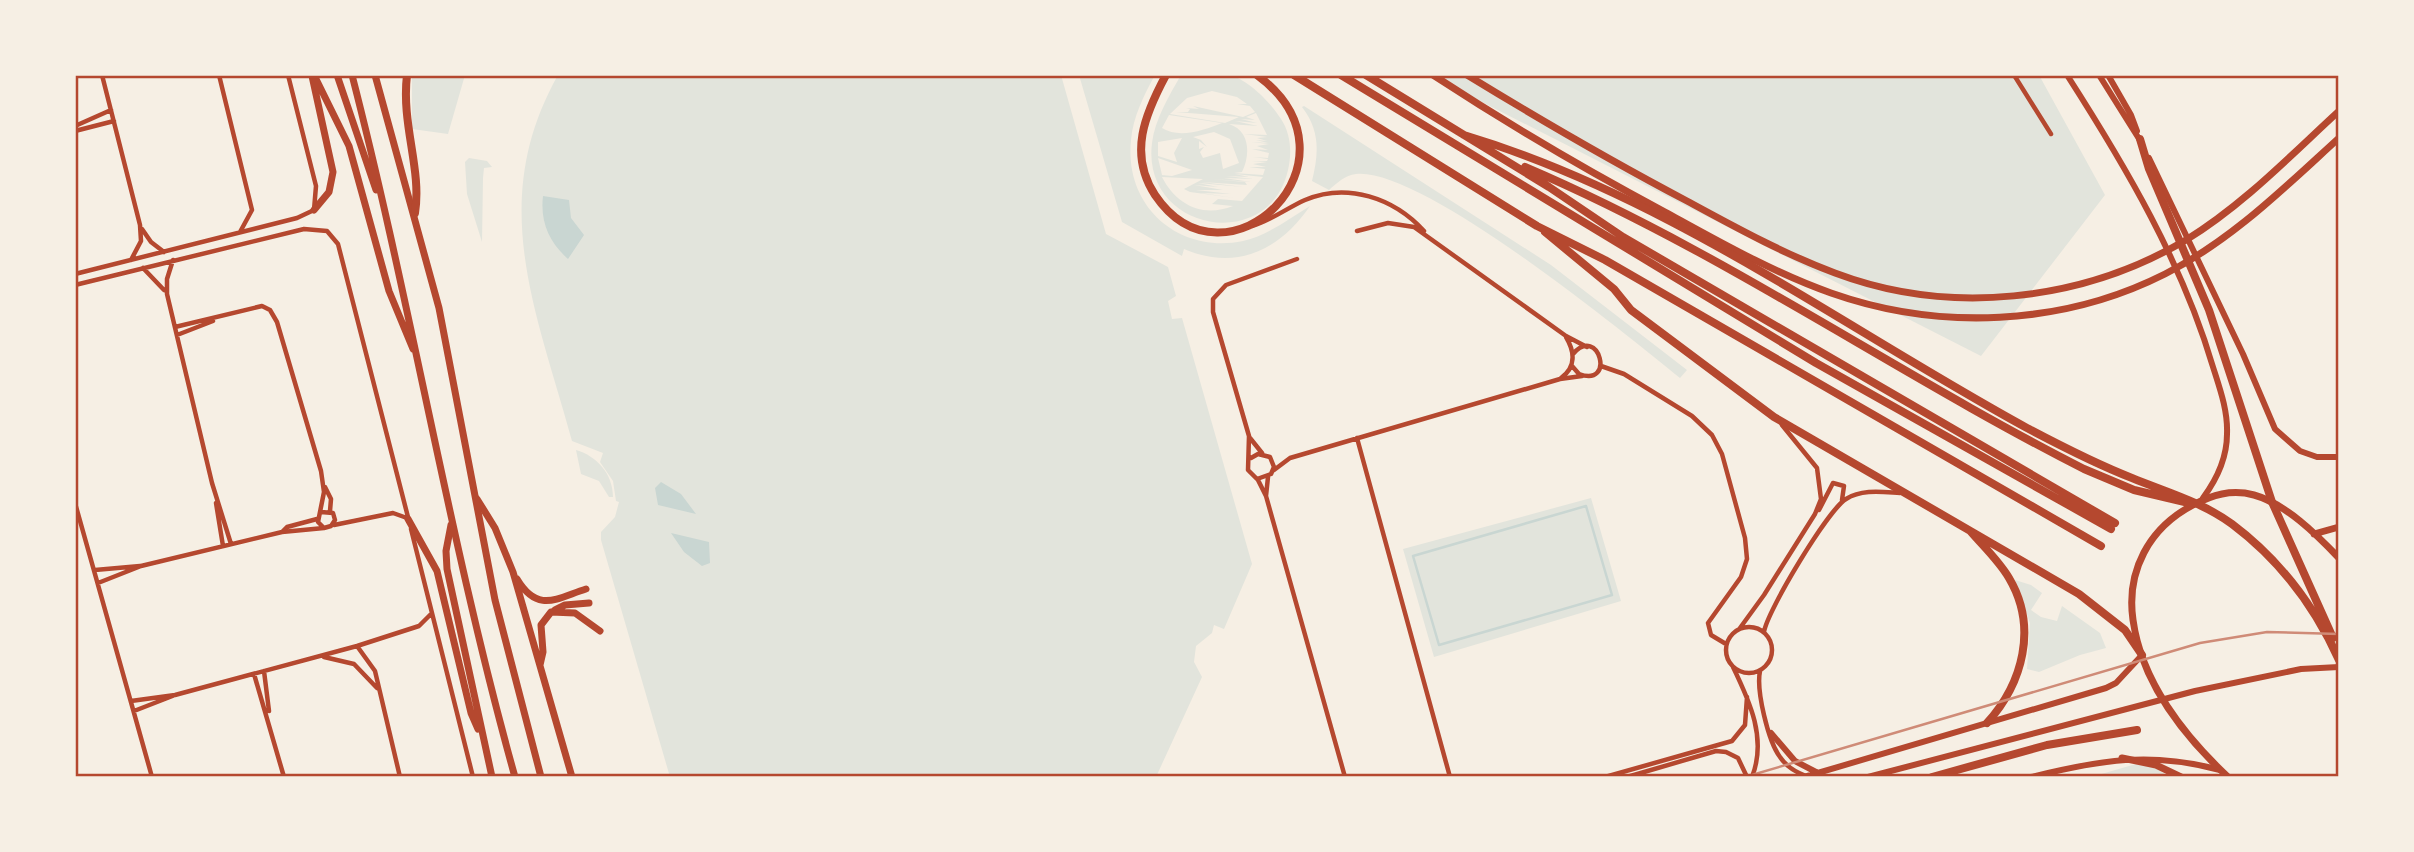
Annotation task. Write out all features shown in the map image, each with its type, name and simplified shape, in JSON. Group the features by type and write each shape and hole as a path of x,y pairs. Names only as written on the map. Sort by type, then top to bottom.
{"highway":[{"path":"407,75 405,109 416,186 415,213"},
{"path":"1166,75 1150,105 1142,129 1141,154 1149,184 1167,209 1191,226 1214,232 1241,229 1266,216 1281,202 1293,185 1300,165 1300,143 1289,111 1276,93 1257,75"},
{"path":"1294,75 1537,226 1605,260 2101,545"},
{"path":"1340,75 1816,363 2113,526 1623,237 1499,155 1366,75"},
{"path":"1464,135 1555,166 1635,204 1785,285 1996,410 2074,452 2189,500 2231,523 2265,552 2295,586 2320,623 2339,659"},
{"path":"2140,139 2149,169 2201,288 2272,502 2321,607 2339,659"},
{"path":"1499,155 1672,238 2084,469 2134,490 2199,501"},
{"path":"1537,226 1614,289 1631,310 1774,417 1964,525 2095,605 2125,630 2142,654"},
{"path":"1964,525 2008,576 2021,605 2025,628 2024,651 2015,682 1987,723"},
{"path":"1933,777 2047,746 2137,730"}],"main road":[{"path":"313,75 333,172 329,192 314,211"},
{"path":"313,75 349,146 394,305 418,359"},
{"path":"337,75 362,154 383,205"},
{"path":"352,75 418,359 451,525 515,777"},
{"path":"375,75 415,213 454,376 504,639 541,777"},
{"path":"1433,75 1623,189 1795,278 1875,306 1947,317 1996,317 2046,312 2089,303 2142,284 2185,263 2225,238 2339,138"},
{"path":"1467,75 1658,186 1815,265 1877,286 1964,298 2009,297 2054,290 2093,281 2149,259 2204,228 2238,203 2339,111"},
{"path":"2067,75 2150,215 2206,342 2226,411 2227,434 2221,466 2199,501"},
{"path":"2099,75 2140,139"},
{"path":"2108,75 2131,115 2243,354 2275,429 2301,452 2316,457 2339,457"},
{"path":"2228,777 2175,717 2142,654 2135,632 2132,603 2136,570 2160,528 2199,501 2233,492 2257,496 2274,503 2314,534 2339,558"},
{"path":"477,499 495,528 513,572 572,777"},
{"path":"408,519 437,571 471,713 481,733"},
{"path":"451,525 446,561 492,777"},
{"path":"2314,534 2339,527"},
{"path":"513,572 531,596 546,601 559,600 586,589"},
{"path":"540,665 543,652 540,630 551,612 565,605 589,603"},
{"path":"551,612 575,613 600,631"},
{"path":"1805,776 2106,688 2116,683 2142,654"},
{"path":"1868,777 2195,691 2301,669 2339,667"},
{"path":"1770,733 1795,761 1818,772"},
{"path":"2031,777 2122,758 2169,758 2220,770"},
{"path":"2122,758 2156,765 2181,777"}],"street":[{"path":"102,75 140,225 139,247 131,261"},
{"path":"219,75 252,209 240,233"},
{"path":"75,274 240,233 314,211 316,186 288,75"},
{"path":"2014,75 2051,134"},
{"path":"75,129 111,110"},
{"path":"75,129 114,121"},
{"path":"1241,229 1269,220 1309,198 1341,192 1363,195 1387,203 1566,336 1598,353 1601,366 1595,374 1560,379 1290,458 1270,457 1262,453 1249,436"},
{"path":"1357,231 1397,223 1429,236"},
{"path":"140,225 151,242 164,252"},
{"path":"75,285 304,229 322,228 332,234 338,244 473,777"},
{"path":"166,294 173,259"},
{"path":"1297,259 1226,285 1213,299 1213,312 1249,436 1251,458 1248,470 1257,479 1266,496 1345,777"},
{"path":"143,268 159,281 166,294 215,495 223,546"},
{"path":"175,327 262,306 274,315 324,486 331,499 330,511 335,518 333,525"},
{"path":"177,335 217,319"},
{"path":"1560,379 1572,366 1573,354 1566,336"},
{"path":"1573,354 1587,346"},
{"path":"1572,366 1582,376"},
{"path":"1601,366 1624,374 1692,416 1712,435 1722,454 1747,552 1741,577 1708,623 1712,635 1726,643"},
{"path":"1774,417 1817,468 1822,490 1815,514"},
{"path":"1357,438 1450,777"},
{"path":"1251,458 1262,453"},
{"path":"1270,457 1273,471"},
{"path":"1266,496 1268,477 1290,458"},
{"path":"1257,479 1268,477"},
{"path":"1749,777 1759,743 1747,697 1726,652 1726,643 1758,605 1824,503 1830,486 1837,482 1844,486 1840,503 1772,607 1764,632"},
{"path":"282,532 287,527 317,519 321,512 324,486"},
{"path":"1840,503 1860,493 1907,493"},
{"path":"215,495 231,544"},
{"path":"75,503 152,777"},
{"path":"321,512 330,511"},
{"path":"98,583 141,566 282,532 324,528 393,513 408,519"},
{"path":"317,519 324,528"},
{"path":"95,570 141,566"},
{"path":"134,711 175,695 357,646 419,626 431,614"},
{"path":"1732,667 1749,673 1760,670 1771,658 1773,649 1764,632 1752,626 1740,628"},
{"path":"357,646 372,663 400,777"},
{"path":"320,656 354,664 377,688"},
{"path":"1760,670 1759,690 1770,733 1781,759 1805,776"},
{"path":"264,671 269,715"},
{"path":"254,674 269,715 284,777"},
{"path":"131,701 175,695"},
{"path":"1605,777 1732,741 1745,725 1747,697"},
{"path":"1628,777 1721,751 1738,758 1749,777"}],"shaded area":[{"path":"1217,74 1236,77 1258,92 1281,119 1290,144 1288,170 1276,197 1257,214 1234,222 1209,221 1185,213 1166,196 1154,173 1152,143 1159,116 1181,75","holes":["1212,91 1237,97 1247,104 1237,104 1250,106 1255,112 1243,117 1193,106 1199,109 1186,108 1190,109 1188,112 1176,112 1239,117 1225,123 1170,114 1187,98","1256,113 1267,135 1244,134 1267,137 1257,138 1267,141 1256,140 1268,143 1251,142 1269,144 1257,146 1268,150 1252,149 1269,153 1268,158 1253,157 1268,159 1267,161 1252,161 1267,162 1253,164 1266,167 1249,167 1265,169 1263,175 1234,173 1242,172 1247,145 1241,132 1229,124 1258,126 1235,121 1257,123 1241,119 1255,120 1246,117","1169,115 1222,123 1192,132 1162,128","1214,132 1230,139 1239,163 1223,169 1220,153 1203,158 1200,152 1204,147 1199,149 1199,141 1207,147 1201,140 1193,137","1182,138 1174,153 1177,162 1158,156 1158,142","1158,158 1192,170 1172,176 1162,175","1235,174 1263,177 1242,201 1218,199 1212,204 1233,206 1211,210 1183,202 1162,177 1203,179 1184,189 1190,192 1235,198 1201,193 1231,194 1196,190 1223,190 1194,185 1218,187 1198,183 1244,187 1201,182 1247,185 1245,182 1212,179 1251,182 1224,178 1254,179 1226,176 1249,177"]},
{"path":"412,75 465,75 448,134 412,129"},
{"path":"558,75 1061,75 1106,234 1168,267 1176,296 1168,301 1172,319 1182,318 1252,564 1224,629 1214,625 1212,633 1196,646 1194,662 1202,677 1156,777 670,777 601,540 601,532 615,517 619,502 616,501 613,481 600,462 603,453 572,441 533,302 525,258 522,213 525,168 536,122"},
{"path":"1079,75 1155,75 1134,123 1131,164 1146,205 1160,220 1178,232 1198,240 1220,243 1243,241 1269,231 1310,206 1285,235 1255,253 1239,257 1221,258 1184,249 1182,256 1122,222"},
{"path":"1429,75 2039,75 2105,195 1981,356"},
{"path":"1302,107 1551,265 1687,370 1680,378 1522,256 1427,197 1387,179 1356,174 1338,182 1329,190 1312,181 1316,142 1312,124"},
{"path":"469,158 487,161 492,167 484,168 482,242 467,194 465,162"},
{"path":"543,196 569,200 571,218 584,235 568,259 547,231"},
{"path":"576,450 591,457 602,467 610,481 613,497 609,497 599,481 581,474"},
{"path":"661,482 681,494 696,514 658,505 655,488"},
{"path":"1591,498 1621,601 1434,657 1403,549"},
{"path":"671,533 709,542 710,563 702,566 684,552"},
{"path":"2015,580 2031,585 2042,593 2031,610 2041,617 2057,621 2062,606 2100,633 2106,648 2080,655 2039,672 2027,669 2030,623"},
{"path":"2136,764 2155,768 2170,777 2091,777"}],"waterway":[{"path":"1586,506 1612,595 1439,645 1413,556 1586,506"}],"railway":[{"path":"1745,777 2200,643 2267,632 2339,634"}]}
